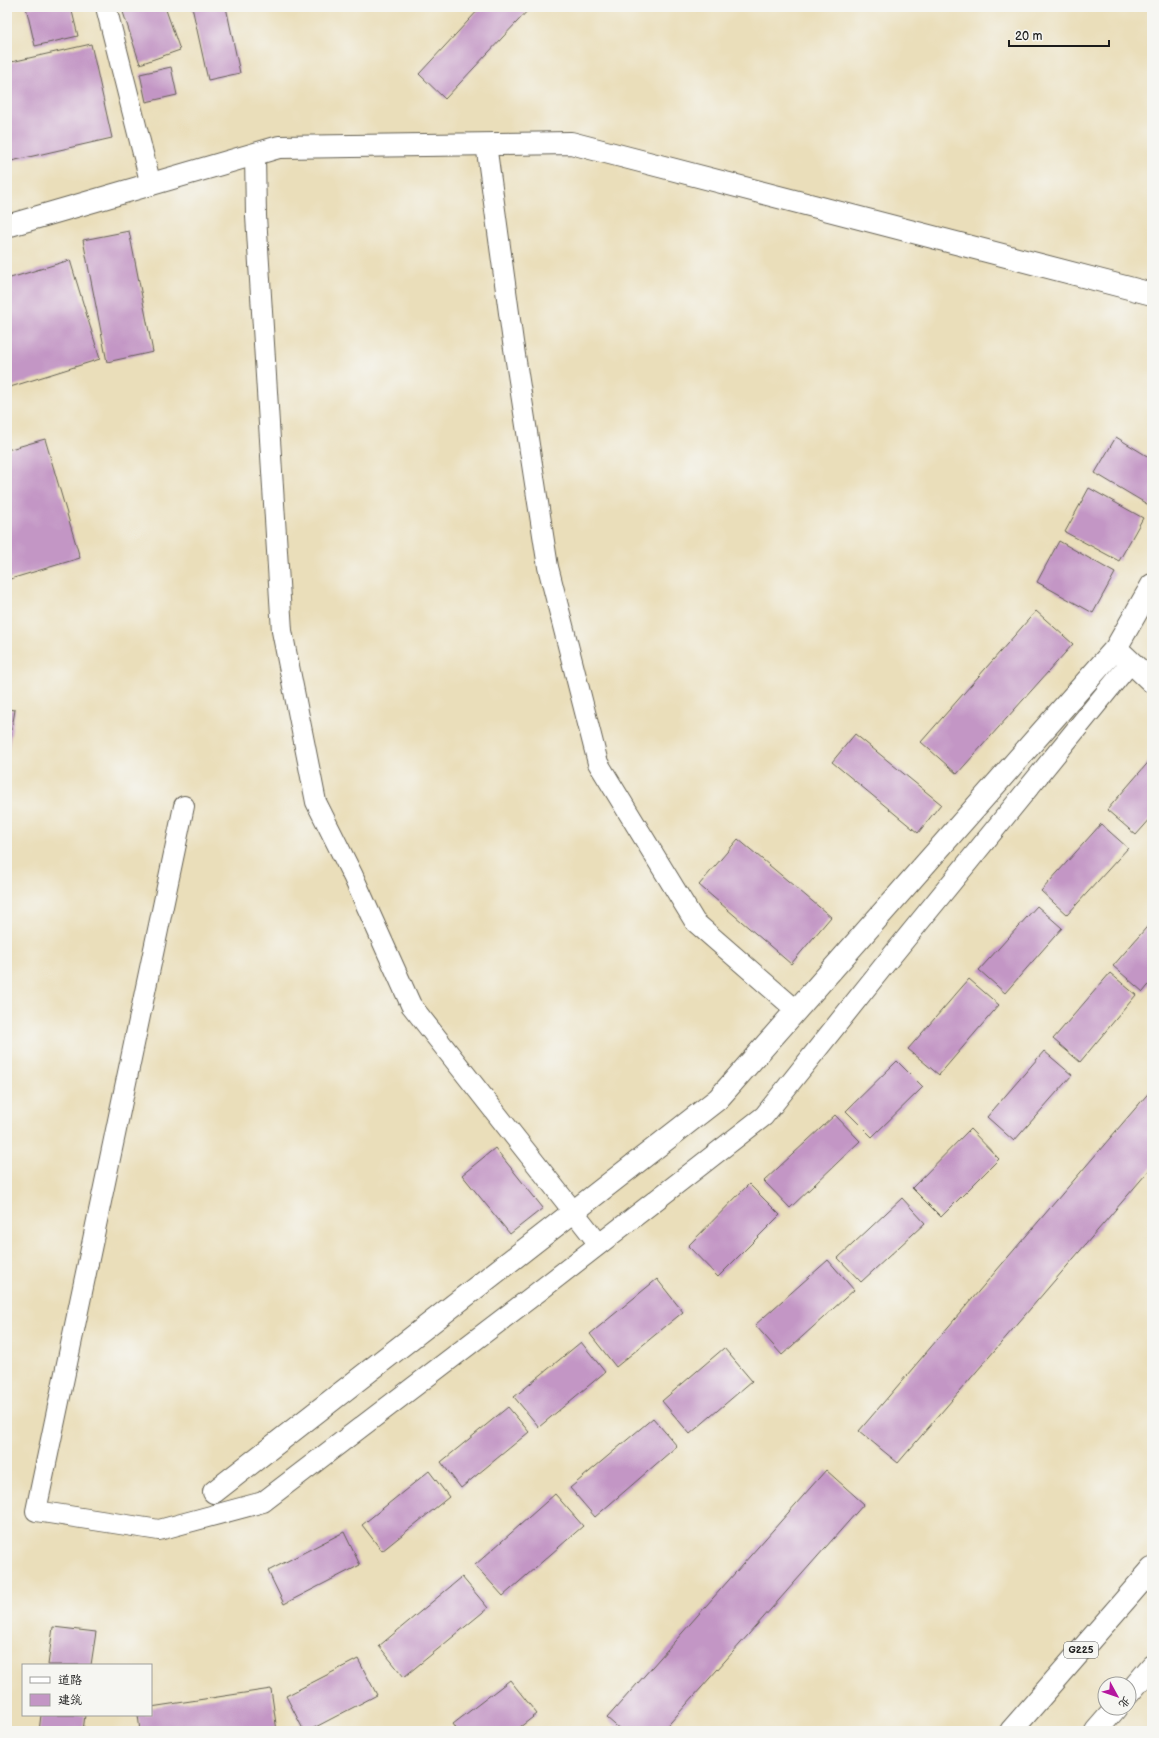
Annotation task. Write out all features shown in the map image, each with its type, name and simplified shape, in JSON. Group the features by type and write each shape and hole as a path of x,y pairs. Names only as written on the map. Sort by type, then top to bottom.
{"main road":[{"path":"7,226 279,147 571,143 1152,294"},
{"path":"214,1492 718,1099 796,1010 1123,655 1152,585"},
{"path":"1123,655 1152,682"},
{"name":"G225","path":"1011,1731 1152,1569"},
{"path":"1137,1684 1152,1666"},
{"path":"1096,1731 1109,1716"}],"lane":[{"path":"106,7 151,185"},
{"path":"486,144 513,342 548,567 598,763 695,922 796,1010"},
{"path":"255,155 256,216 282,631 316,802 353,876 411,1005 599,1244"},
{"path":"184,806 36,1511 159,1530 263,1502 764,1116 886,963 1123,655"}],"building":[{"path":"26,7 71,7 78,36 35,46"},
{"path":"127,7 165,7 180,50 140,64 122,9"},
{"path":"192,7 226,7 240,73 208,80"},
{"path":"481,7 531,7 445,99 419,74"},
{"path":"91,44 112,138 7,162 7,63"},
{"path":"171,67 177,95 146,102 140,74"},
{"path":"129,231 153,352 107,362 83,240"},
{"path":"70,260 100,359 7,388 7,279"},
{"path":"1116,437 1152,459 1152,507 1095,473"},
{"path":"45,439 80,558 7,580 7,450"},
{"path":"1089,488 1143,518 1119,561 1065,532"},
{"path":"1059,541 1115,573 1093,613 1037,582"},
{"path":"1036,611 1073,644 957,774 921,742"},
{"path":"7,709 15,710 8,752 7,752"},
{"path":"855,734 941,804 918,833 832,762"},
{"path":"1152,758 1152,817 1136,835 1107,810"},
{"path":"1101,824 1128,848 1067,915 1041,891"},
{"path":"738,839 831,917 791,964 699,885"},
{"path":"1037,906 1062,928 1005,993 979,970"},
{"path":"1152,921 1152,981 1143,992 1113,966"},
{"path":"1110,973 1136,995 1080,1062 1053,1039"},
{"path":"969,979 999,1005 939,1075 908,1049"},
{"path":"1044,1051 1072,1075 1014,1141 987,1117"},
{"path":"897,1061 923,1087 872,1137 846,1111"},
{"path":"1152,1089 1152,1167 898,1463 859,1431"},
{"path":"835,1115 860,1141 790,1208 764,1181"},
{"path":"970,1129 999,1159 941,1217 912,1188"},
{"path":"495,1148 543,1208 510,1234 462,1175"},
{"path":"749,1184 780,1215 718,1277 688,1246"},
{"path":"902,1198 925,1223 861,1282 838,1258"},
{"path":"828,1260 854,1290 782,1355 755,1325"},
{"path":"657,1279 683,1312 616,1367 590,1334"},
{"path":"581,1342 605,1372 539,1427 514,1397"},
{"path":"724,1348 752,1381 690,1434 662,1401"},
{"path":"508,1407 529,1432 461,1488 441,1462"},
{"path":"653,1418 677,1446 595,1517 570,1488"},
{"path":"826,1470 864,1504 663,1731 622,1731 607,1718"},
{"path":"429,1471 449,1497 382,1551 362,1525"},
{"path":"555,1494 583,1526 503,1596 475,1565"},
{"path":"344,1532 360,1565 284,1604 268,1571"},
{"path":"462,1577 488,1608 404,1677 379,1646"},
{"path":"53,1627 96,1632 91,1664 48,1664"},
{"path":"358,1659 377,1695 308,1731 304,1731 286,1696"},
{"path":"510,1680 537,1714 515,1731 458,1731 453,1724"},
{"path":"271,1689 277,1731 140,1731 138,1716 152,1716 152,1707"},
{"path":"41,1716 85,1716 83,1731 39,1731"}]}
